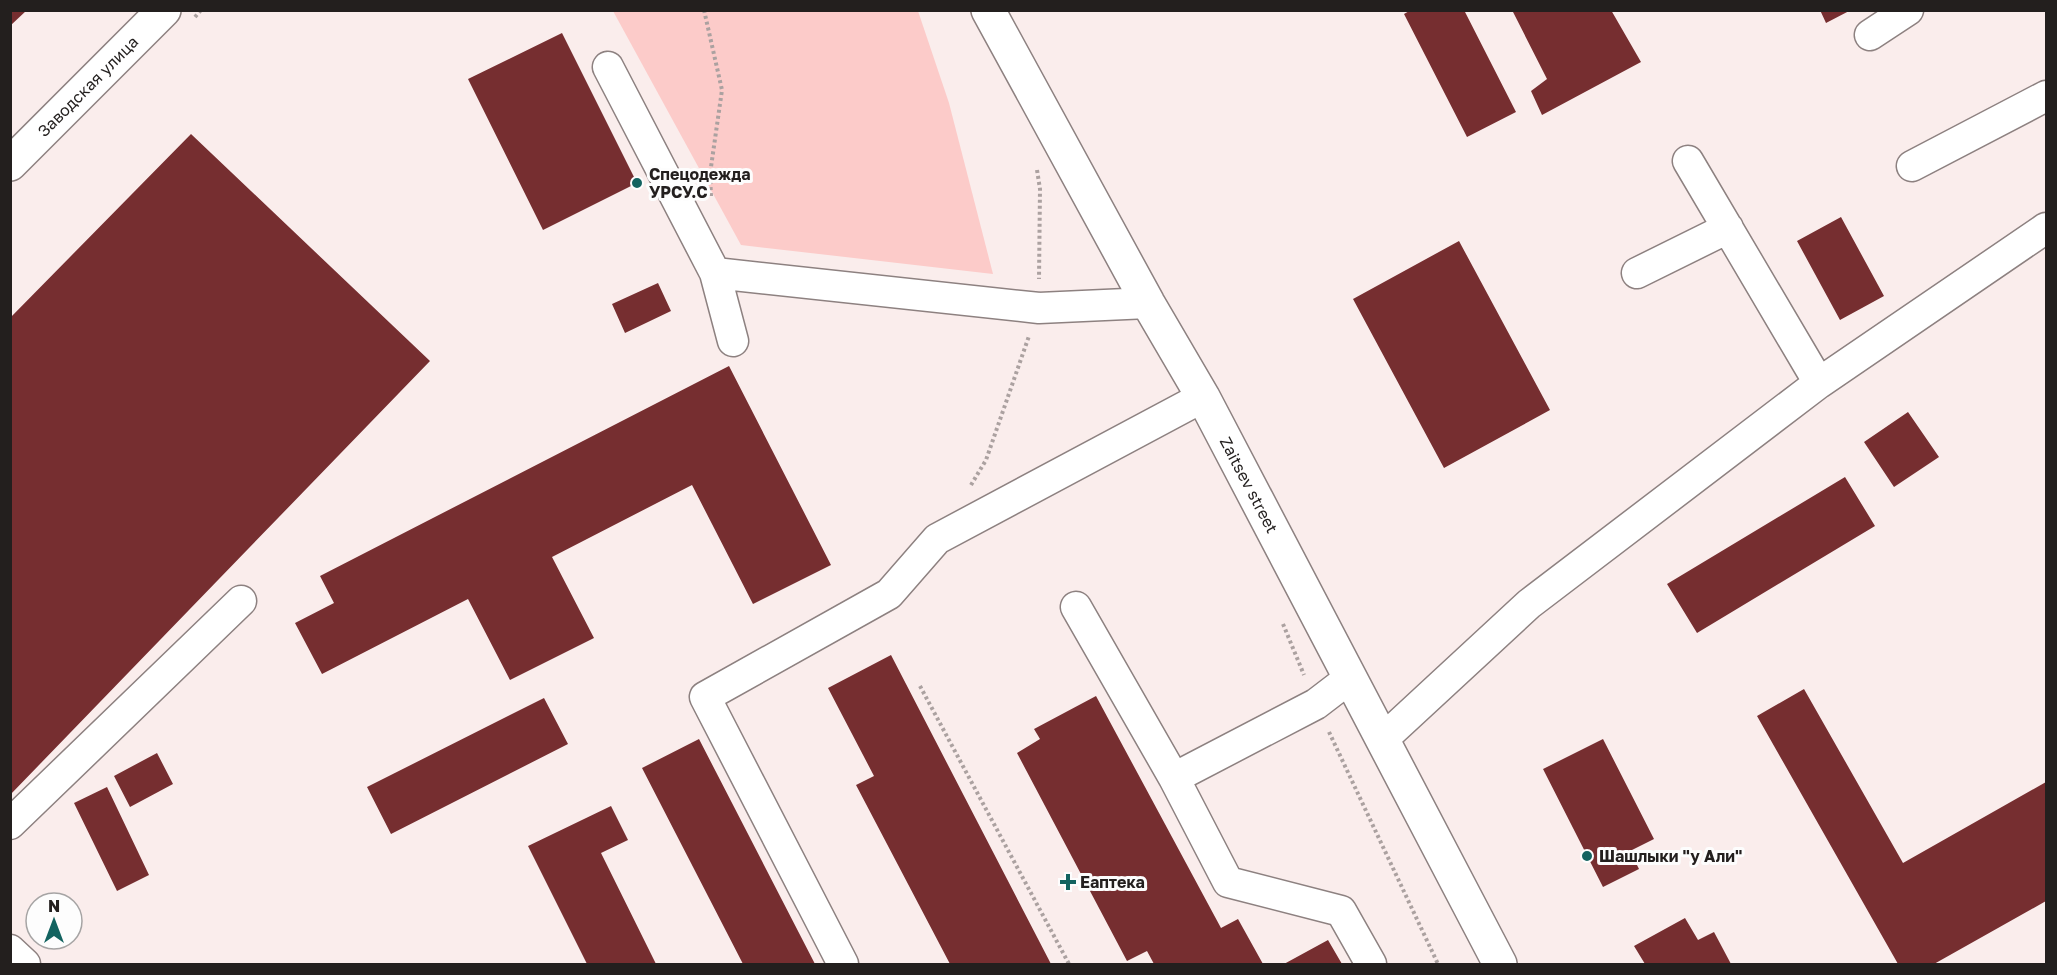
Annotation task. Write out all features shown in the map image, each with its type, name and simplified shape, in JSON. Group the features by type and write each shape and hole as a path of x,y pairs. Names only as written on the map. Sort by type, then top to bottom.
{"main road":[{"name":"Заводская улица","path":"10,164 164,10"},
{"name":"Zaitsev street","path":"988,10 1148,303 1203,397 1500,964"}],"lane":[{"path":"1870,35 1908,10"},
{"path":"608,67 715,273 733,341"},
{"path":"1912,166 2046,96"},
{"path":"1688,161 1819,383"},
{"path":"1637,273 1728,228"},
{"path":"1382,740 1529,604 1819,383 2046,228"},
{"path":"715,273 1039,308 1148,303"},
{"path":"843,964 705,697 889,594 938,539 1203,397"},
{"path":"10,824 242,601"},
{"path":"1076,607 1174,778 1228,882 1341,911 1371,964"},
{"path":"1174,778 1316,704 1350,678"},
{"path":"10,950 25,964"}],"path":[{"path":"704,10 722,90 710,174 712,207"},
{"path":"920,686 1069,964"}],"shaded area":[{"path":"613,11 918,11 949,103 993,274 741,245"}],"building":[{"path":"10,10 27,10 10,26"},
{"path":"1411,10 1464,10 1516,112 1467,137 1404,14"},
{"path":"1512,10 1611,10 1641,62 1542,115 1531,91 1547,79"},
{"path":"1820,10 1851,10 1826,23"},
{"path":"562,33 637,183 543,230 468,79"},
{"path":"191,134 430,361 10,795 10,318"},
{"path":"1841,217 1884,296 1840,320 1797,241"},
{"path":"1459,241 1550,410 1444,468 1353,299"},
{"path":"658,283 671,311 625,333 612,304"},
{"path":"729,366 831,565 753,604 692,485 552,557 594,638 510,680 468,599 322,674 295,623 334,603 320,576"},
{"path":"1908,412 1939,457 1894,487 1864,442"},
{"path":"1845,477 1875,526 1697,633 1667,584"},
{"path":"891,655 1051,964 950,964 856,785 874,776 828,688"},
{"path":"1804,689 1903,863 2046,782 2046,901 1934,964 1898,964 1757,716"},
{"path":"1096,696 1221,928 1238,919 1263,964 1154,964 1147,951 1127,961 1017,753 1040,739 1034,729"},
{"path":"544,698 568,744 391,834 367,787"},
{"path":"699,739 815,964 743,964 642,768"},
{"path":"1603,739 1654,839 1630,851 1639,869 1603,887 1543,769"},
{"path":"157,753 173,784 130,807 114,776"},
{"path":"107,787 149,875 117,891 74,803"},
{"path":"611,806 628,840 601,853 656,964 587,964 528,846"},
{"path":"1685,918 1698,940 1714,932 1731,964 1645,964 1634,946"},
{"path":"1328,940 1342,964 1284,964"}],"place":[{"name":"Спецодежда УРСУ.С","path":"637,183"},
{"name":"Шашлыки \"у Али\"","path":"1587,856"},
{"name":"Еаптека","path":"1068,882"}]}
